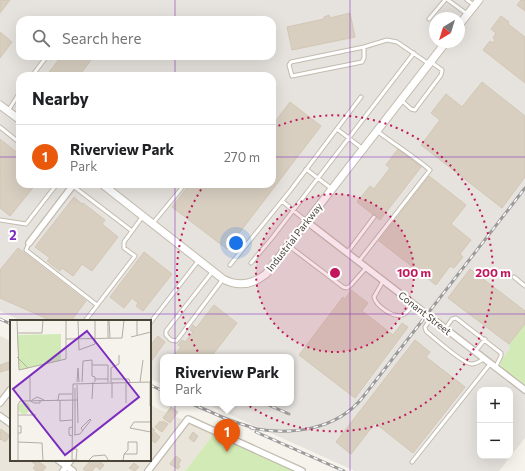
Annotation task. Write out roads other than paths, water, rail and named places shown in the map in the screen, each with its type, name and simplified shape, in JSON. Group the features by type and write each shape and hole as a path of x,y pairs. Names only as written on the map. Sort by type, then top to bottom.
{"street":[{"path":"465,18 476,3"},
{"name":"Industrial Parkway","path":"107,188 229,282 247,284 257,281 266,274 441,48"},
{"path":"0,105 16,117"},
{"path":"29,243 72,188"},
{"name":"Conant Street","path":"306,222 525,390"},
{"path":"0,403 10,389"},
{"path":"0,416 10,423"},
{"path":"148,471 188,419 302,471"},
{"path":"70,461 64,469 73,471"}],"lane":[{"path":"435,12 444,0"},
{"path":"448,0 468,14"},
{"path":"467,0 476,3"},
{"path":"364,47 364,58 362,62 292,76 289,65 290,62 364,47 387,40 397,42 442,70 441,75 415,110 410,109 401,100"},
{"path":"250,263 293,210 414,53"},
{"path":"35,72 44,60"},
{"path":"230,265 282,201 361,97"},
{"path":"8,111 16,98"},
{"path":"0,127 16,140"},
{"path":"337,129 363,149"},
{"path":"358,262 430,170 377,131"},
{"path":"306,169 332,189"},
{"path":"0,220 26,224 55,188"},
{"path":"78,188 132,232"},
{"path":"153,224 182,188"},
{"path":"282,201 306,222"},
{"path":"85,320 135,256 124,248 124,242 143,216"},
{"path":"347,253 374,217"},
{"path":"29,243 26,250 97,305"},
{"path":"288,246 343,287 347,288 350,286 366,268"},
{"path":"151,322 199,260"},
{"path":"214,271 166,331 166,335 171,340 176,341 178,339 223,278"},
{"path":"514,277 525,286"},
{"path":"383,281 374,297 378,304 393,315 400,316 405,314 413,304"},
{"path":"430,318 425,327 426,331 450,350 469,364 474,364 484,359"},
{"path":"412,462 502,354 485,339 456,318 452,319 445,329"},
{"path":"475,352 485,339"}],"railway":[{"path":"251,428 282,431 312,428 340,417 352,408 363,397 525,188"},
{"path":"0,319 10,324"},
{"path":"151,385 160,390"},
{"path":"197,406 236,423"},
{"path":"271,406 289,414"},
{"path":"232,421 257,429"},
{"path":"256,432 344,471"}],"place":[{"name":"Riverview Park","path":"227,452"}]}
